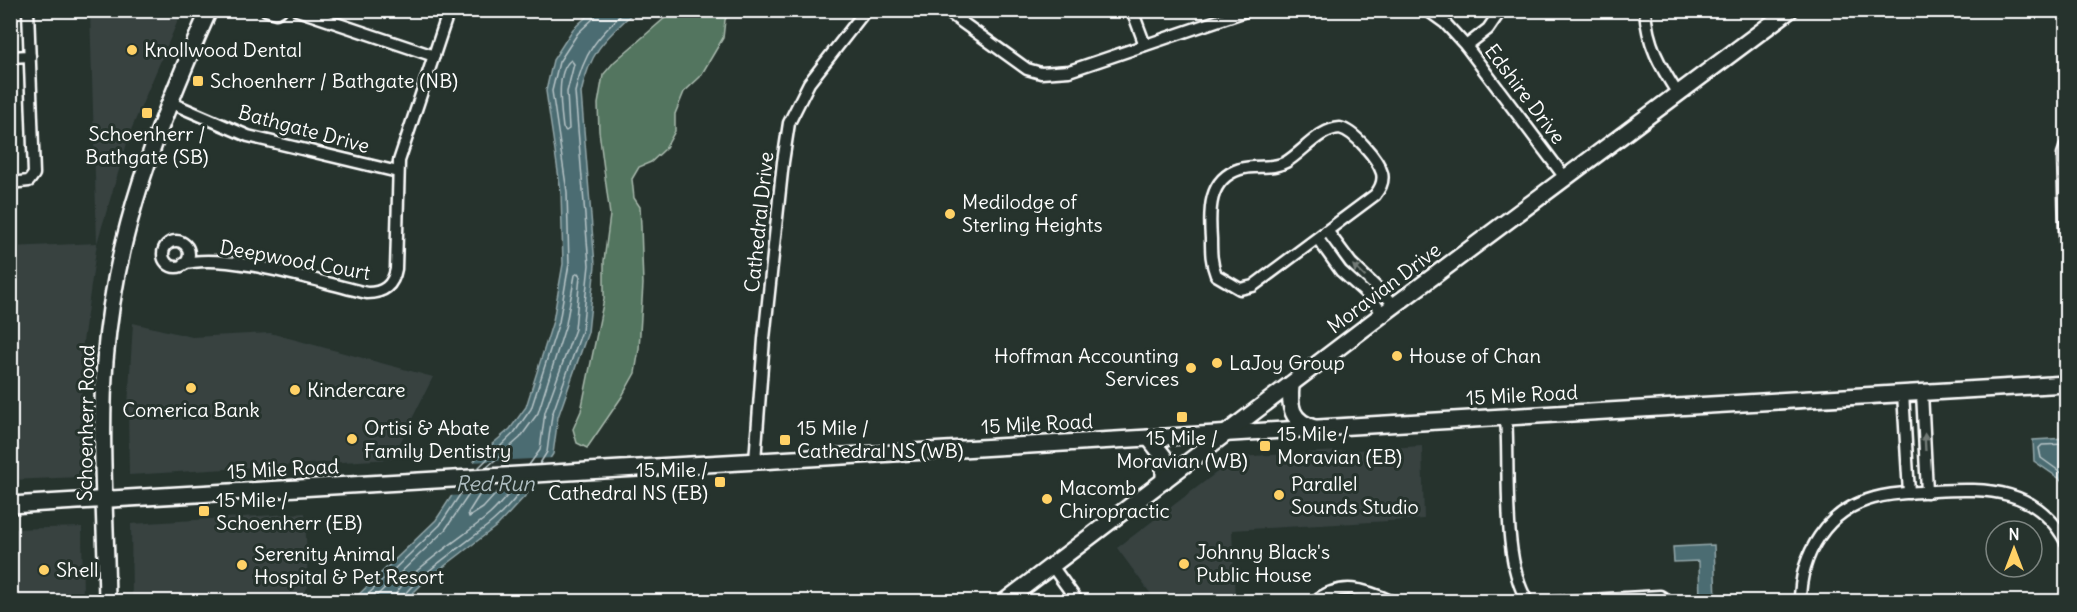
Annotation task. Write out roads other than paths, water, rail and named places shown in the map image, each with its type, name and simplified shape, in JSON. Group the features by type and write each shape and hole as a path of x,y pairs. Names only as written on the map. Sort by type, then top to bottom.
{"main road":[{"name":"Schoenherr Road","path":"108,602 104,377 114,286 133,202 169,102 209,10"},
{"name":"Moravian Drive","path":"1004,602 1790,10"},
{"name":"15 Mile Road","path":"10,505 2067,384"},
{"path":"1291,385 1290,403 1294,415 1304,424 1317,428"},
{"path":"1149,438 1164,457 1164,482"}],"street":[{"path":"10,183 31,179 34,171 28,10"},
{"path":"266,10 282,11"},
{"path":"297,10 434,56"},
{"path":"398,172 449,10"},
{"name":"Cathedral Drive","path":"755,461 764,339 789,123 809,83 866,10"},
{"path":"945,10 1015,63 1041,73 1069,70 1249,10"},
{"path":"1132,10 1145,45"},
{"name":"Edshire Drive","path":"1426,10 1445,23 1466,46 1566,178"},
{"path":"1466,46 1488,29 1501,10"},
{"path":"1645,10 1653,53 1678,94"},
{"path":"2061,10 2067,12"},
{"path":"10,57 30,56"},
{"name":"Bathgate Drive","path":"169,102 248,136 398,172"},
{"path":"1331,129 1345,129 1357,137 1380,168 1382,181 1375,195 1318,239 1257,284 1240,289 1222,280 1213,268 1210,199 1219,184 1232,172 1242,168 1281,164 1331,129"},
{"path":"2066,145 2063,153 2067,268"},
{"name":"Deepwood Court","path":"183,264 200,262 261,268 366,293 384,290 390,284 396,269 398,172"},
{"path":"1328,232 1389,310"},
{"path":"1318,239 1341,271 1370,297 1389,310"},
{"path":"176,241 183,243 188,250 188,258 183,264 170,266 164,259 163,250 168,243 176,241"},
{"name":"Deepwood Court","path":"188,250 200,262"},
{"path":"1922,392 1927,492"},
{"path":"1903,393 1910,493"},
{"path":"1506,417 1511,555 1518,585 1528,602"},
{"path":"1800,602 1805,563 1828,524 1863,502 1910,493 1985,490 2006,493 2023,500 2048,517 2067,542"},
{"path":"1052,566 1078,602"},
{"path":"1315,601 1328,591 1346,588 1366,590 1393,602"},
{"path":"1554,602 1660,596 1669,600"}],"water":[{"name":"Red Run","path":"593,11 635,11 615,30 594,56 581,93 595,265 588,332 558,417 553,454 527,494 498,525 425,581 405,601 351,602 436,520 477,457 510,429 526,407 553,321 563,264 561,192 546,91 553,60 573,29"},
{"path":"2066,438 2066,483 2034,461 2033,440"},
{"path":"1714,545 1716,601 1700,601 1699,561 1674,562 1673,547"}],"place":[{"name":"Knollwood Dental","path":"132,50"},
{"name":"Schoenherr / Bathgate (NB)","path":"198,81"},
{"name":"Schoenherr / Bathgate (SB)","path":"147,113"},
{"name":"Medilodge of Sterling Heights","path":"950,214"},
{"name":"House of Chan","path":"1397,356"},
{"name":"LaJoy Group","path":"1217,363"},
{"name":"Hoffman Accounting Services","path":"1191,368"},
{"name":"Comerica Bank","path":"191,388"},
{"name":"Kindercare","path":"295,390"},
{"name":"15 Mile / Moravian (WB)","path":"1182,417"},
{"name":"Ortisi & Abate Family Dentistry","path":"352,439"},
{"name":"15 Mile / Cathedral NS (WB)","path":"785,440"},
{"name":"15 Mile / Moravian (EB)","path":"1265,446"},
{"name":"15 Mile / Cathedral NS (EB)","path":"720,482"},
{"name":"Parallel Sounds Studio","path":"1279,495"},
{"name":"Macomb Chiropractic","path":"1047,499"},
{"name":"15 Mile / Schoenherr (EB)","path":"204,511"},
{"name":"Johnny Black's Public House","path":"1184,564"},
{"name":"Serenity Animal Hospital & Pet Resort","path":"242,565"},
{"name":"Shell","path":"44,570"}]}
